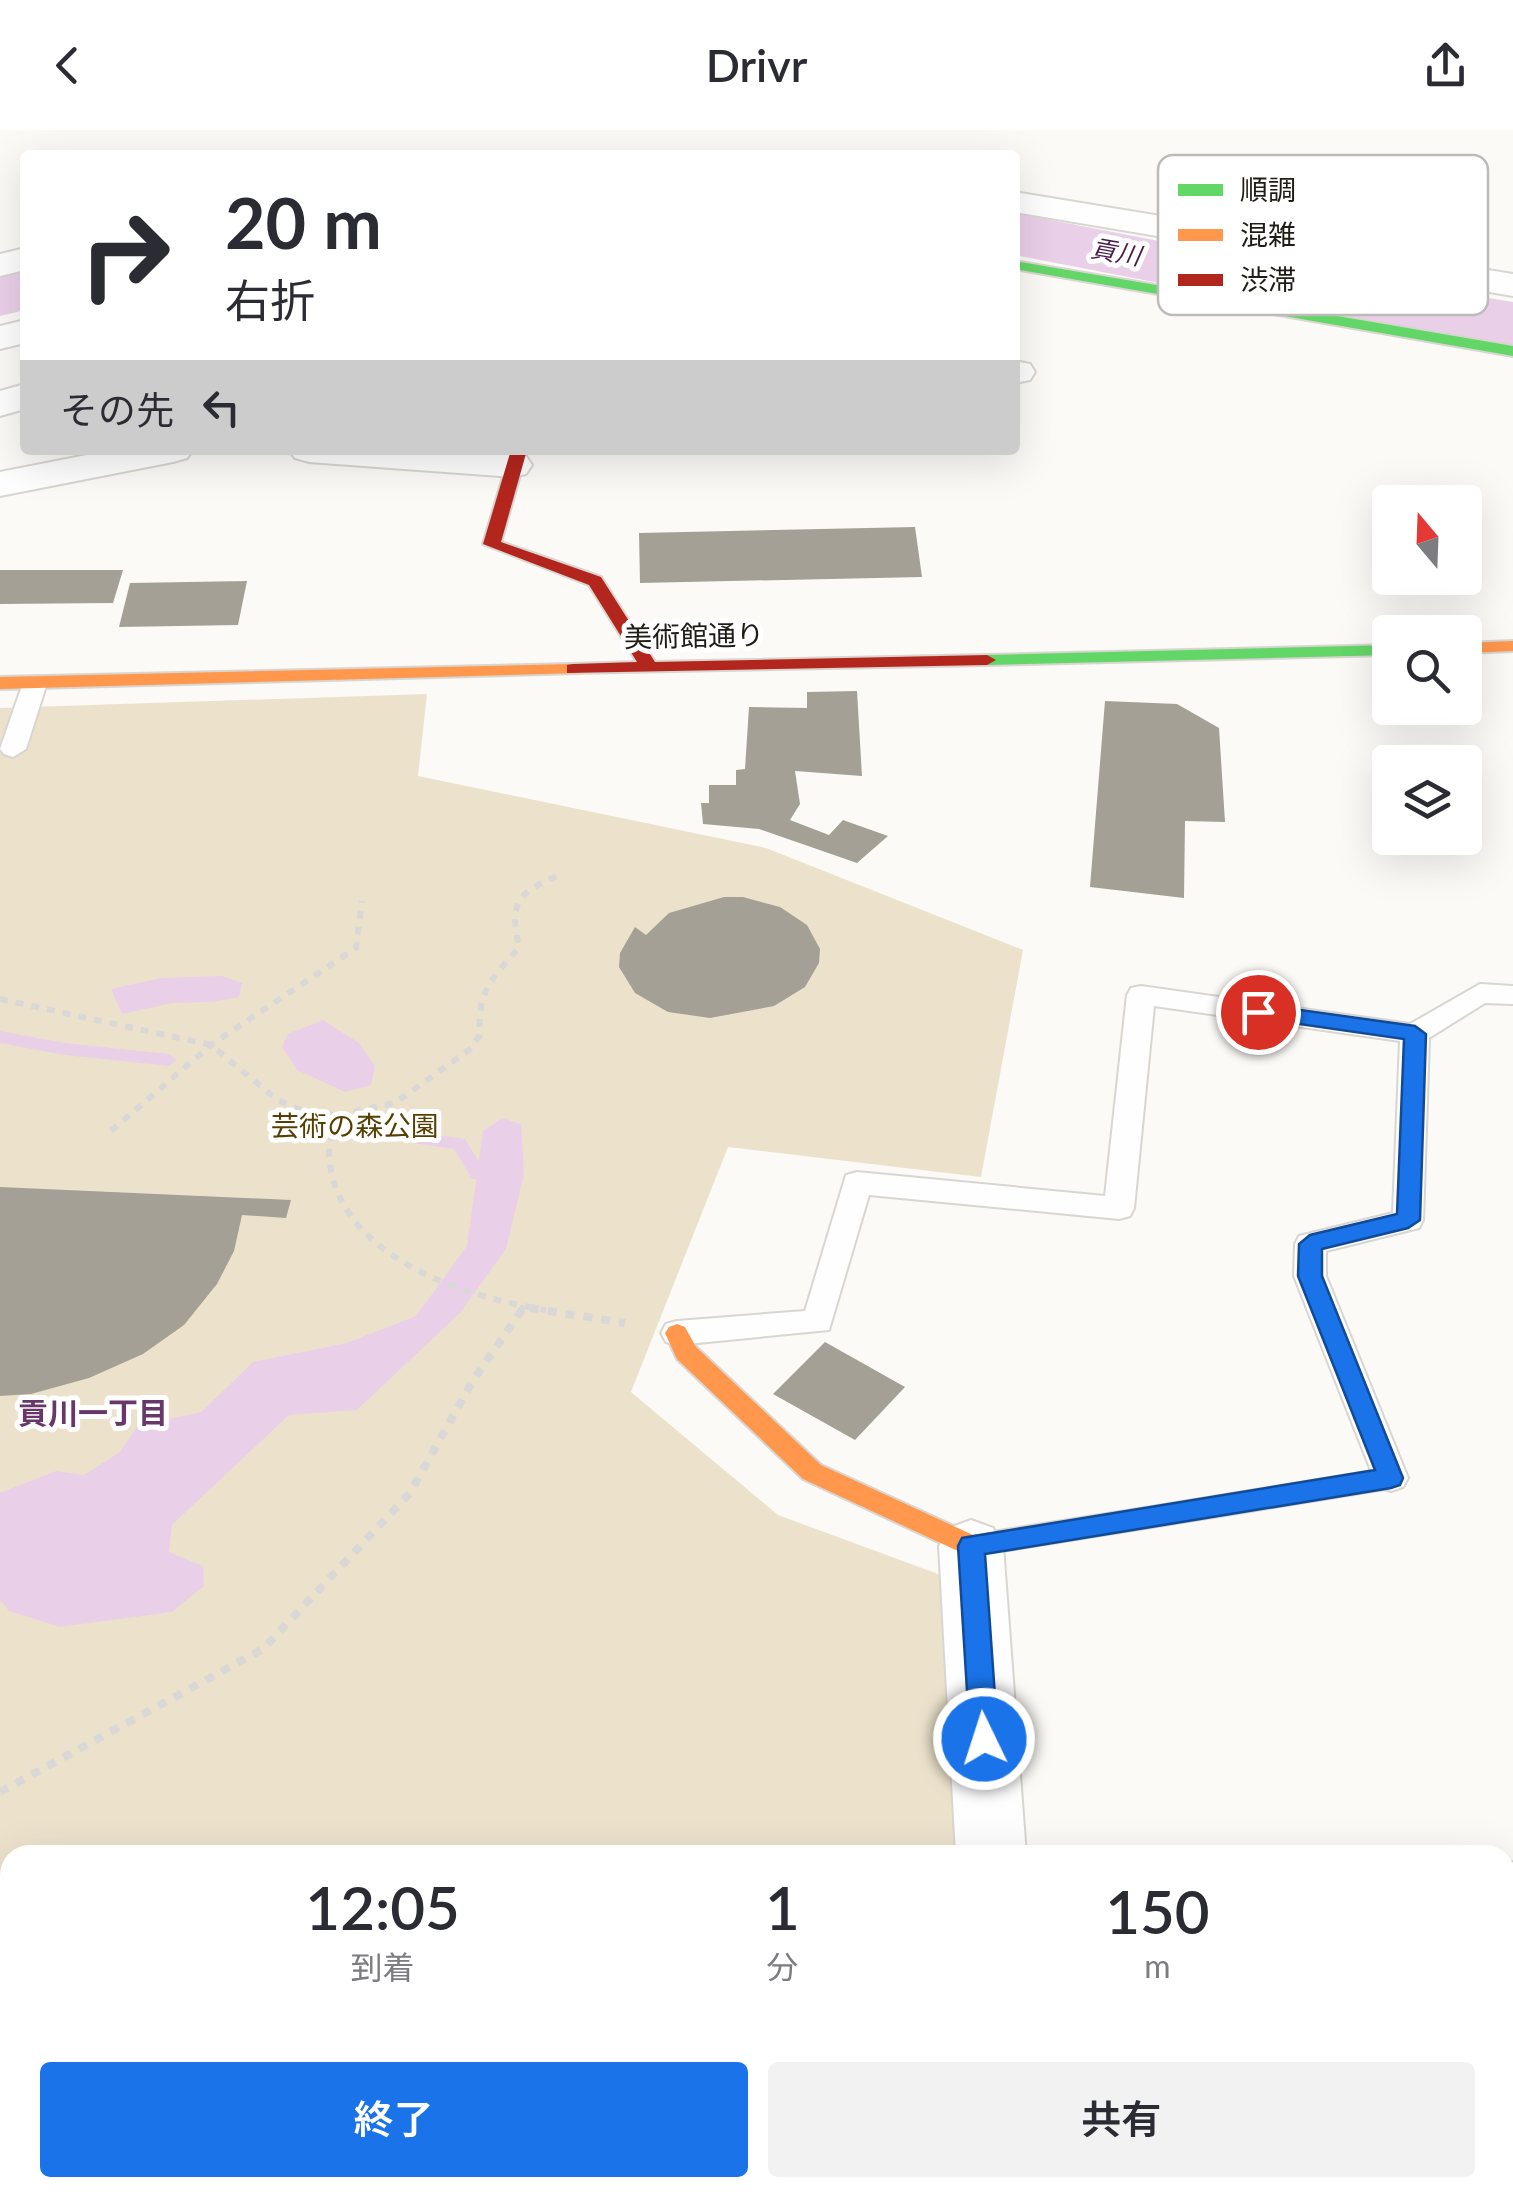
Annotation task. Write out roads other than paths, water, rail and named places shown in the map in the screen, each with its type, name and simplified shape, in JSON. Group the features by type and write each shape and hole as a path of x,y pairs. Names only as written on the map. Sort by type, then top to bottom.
{"main road":[{"path":"1020,266 1158,290"},
{"path":"1305,315 1513,351"},
{"path":"516,458 492,544 595,580 650,667"},
{"path":"1482,647 1513,646"},
{"name":"美術館通り","path":"0,684 1372,650"},
{"path":"677,1333 686,1353 812,1472 971,1546 1391,1478"}],"street":[{"path":"1020,203 1158,226"},
{"path":"1488,281 1513,285"},
{"path":"0,484 148,455"},
{"path":"438,455 516,458"},
{"path":"971,1546 990,1845"}],"lane":[{"path":"13,749 35,683"},
{"path":"677,1333 818,1322 857,1182 1119,1208 1141,995 1415,1034 1480,992 1513,995"},
{"path":"1391,1478 1310,1276 1310,1244 1408,1220 1415,1034"}],"waterway":[{"name":"貢川","path":"1020,235 1158,262"},
{"name":"貢川","path":"0,294 20,290"},
{"name":"貢川","path":"1459,315 1513,324"},
{"path":"0,1037 65,1049 169,1060"},
{"path":"390,1117 411,1138 459,1143 478,1175"}],"district":[{"name":"貢川一丁目","path":"93,1414"}],"park label":[{"name":"芸術の森公園","path":"355,1126"}]}
